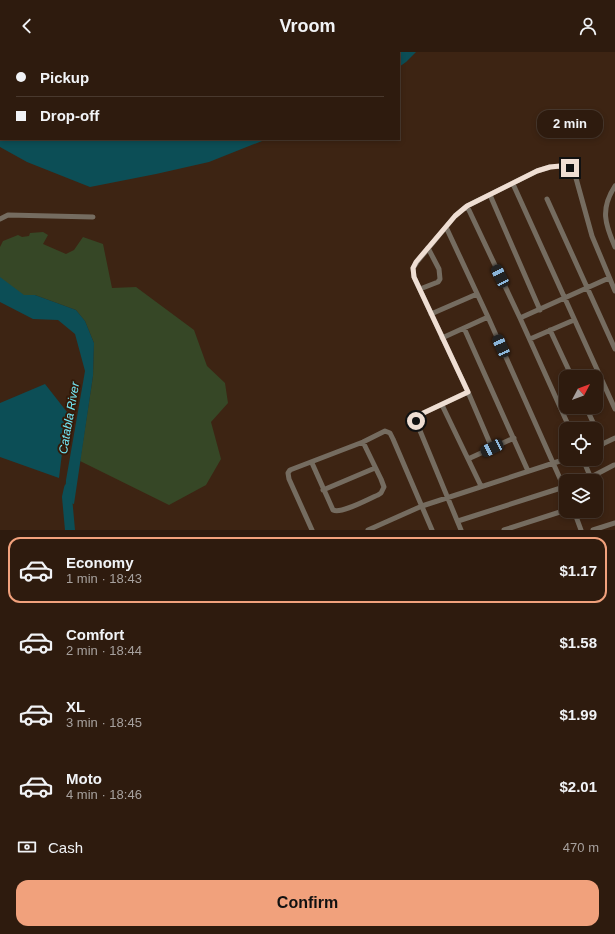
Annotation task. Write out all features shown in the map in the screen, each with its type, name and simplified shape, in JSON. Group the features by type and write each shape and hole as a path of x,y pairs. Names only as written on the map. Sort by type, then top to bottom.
{"street":[{"path":"492,448 468,392 414,277 413,268 428,248 455,216 467,206 537,171 550,167 566,166 573,170 592,236 615,291"},
{"path":"513,184 615,409"},
{"path":"615,186 607,201 605,212 609,233 615,247"},
{"path":"490,195 540,310"},
{"path":"548,199 615,349"},
{"path":"467,206 530,339 567,422"},
{"path":"0,219 8,215 93,217"},
{"path":"446,227 559,475"},
{"path":"420,289 438,282 440,279 439,269 428,248"},
{"path":"520,318 609,278"},
{"path":"432,314 477,294"},
{"path":"442,338 488,317"},
{"path":"530,339 574,320"},
{"path":"464,328 528,471"},
{"path":"550,330 569,370"},
{"path":"462,530 416,421 417,416 468,392"},
{"path":"442,405 481,486"},
{"path":"312,530 292,487 288,473 293,468 312,463 363,442 385,431 390,433 393,439 432,530"},
{"path":"468,459 514,438"},
{"path":"603,444 615,438"},
{"path":"312,463 331,507 335,511 339,511 378,495 384,487 363,442"},
{"path":"368,530 422,506 559,461"},
{"path":"600,474 614,466"},
{"path":"324,490 375,468"},
{"path":"458,521 559,491"},
{"path":"504,530 559,512"},
{"path":"577,518 581,530"},
{"path":"593,530 615,523"}],"green space":[{"path":"43,232 48,235 43,244 66,254 74,250 83,237 103,244 112,288 136,287 194,330 207,366 225,383 228,403 211,422 221,459 206,485 169,505 80,461 93,376 94,343 85,321 76,310 35,295 27,304 0,295 0,247 3,241 18,235 22,237 29,236 30,233"}],"water":[{"path":"400,52 416,52 400,66"},
{"path":"0,140 264,140 209,162 90,187 27,162 0,147"},
{"path":"0,277 24,295 35,295 76,310 85,321 94,343 93,376 74,504 65,501 66,480 85,371 75,334 58,320 33,319 0,302"},
{"path":"45,384 67,412 59,478 0,457 0,403"}],"waterway":[{"name":"Catabla River","path":"69,488 67,497 70,530"}],"route":[{"path":"416,421 417,416 468,392 414,277 413,268 416,262 455,216 467,206 537,171 560,166 570,168"}]}
